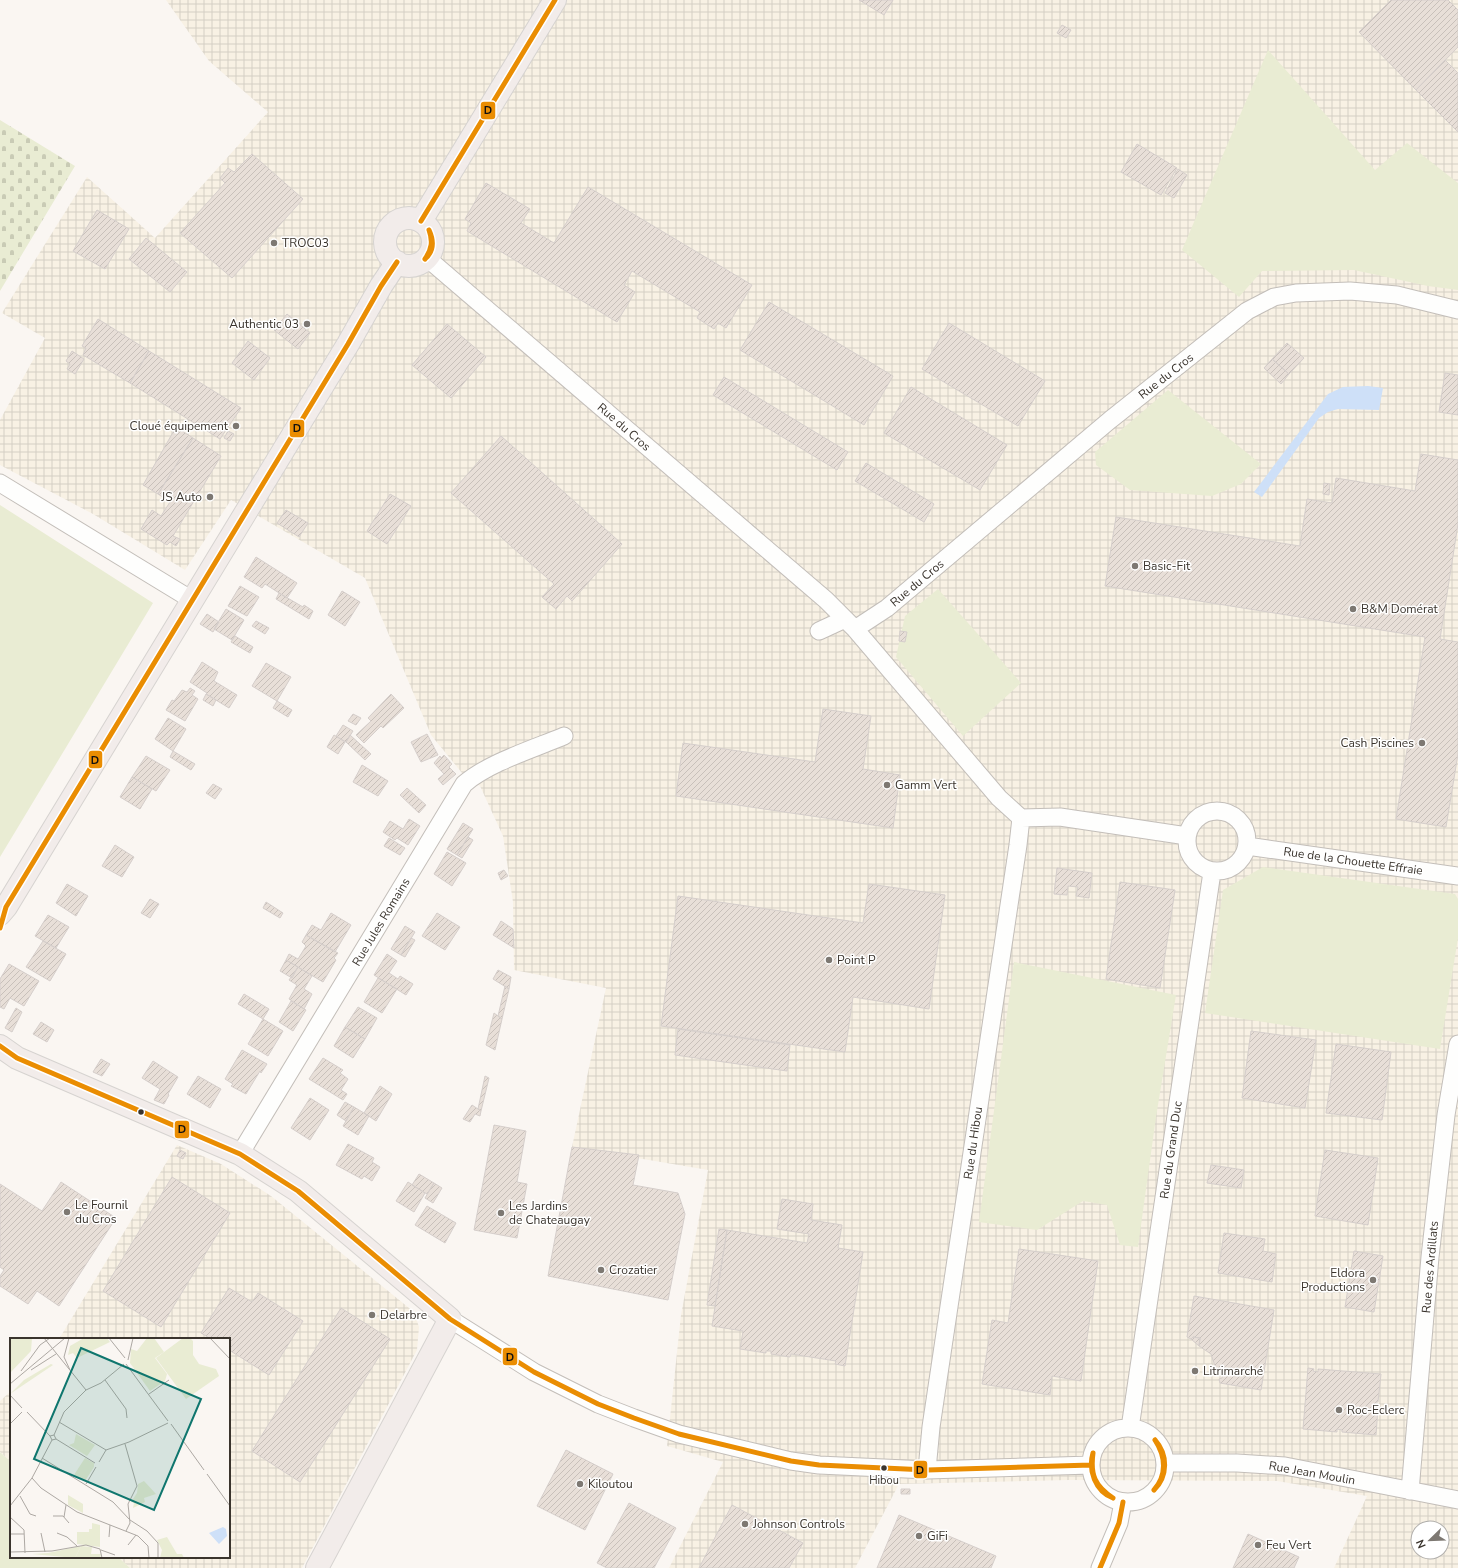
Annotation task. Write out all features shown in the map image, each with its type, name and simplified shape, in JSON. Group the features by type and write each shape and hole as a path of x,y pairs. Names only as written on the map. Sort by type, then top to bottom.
{"main road":[{"path":"422,221 555,0"},
{"path":"407,217 422,221 427,226 433,238 433,245 426,258 420,263 404,265 391,258 385,243 389,228 394,223 407,217"},
{"path":"0,928 3,910 348,344 381,286 397,262"},
{"path":"6,1054 240,1154 298,1191 450,1319 317,1568"}],"street":[{"name":"Rue du Cros","path":"426,258 826,600 850,624 887,608 1110,420 1247,311 1274,297 1289,294 1350,291 1397,296 1458,310"},
{"path":"0,483 192,600"},
{"path":"819,631 850,624 999,798 1021,818 1060,817 1187,836"},
{"name":"Rue Jules Romains","path":"240,1154 464,784 474,776 491,767 564,736"},
{"path":"1212,811 1221,811 1238,819 1244,827 1247,836 1247,846 1244,856 1235,866 1221,872 1212,872 1203,868 1192,859 1187,846 1187,836 1190,827 1202,814 1212,811"},
{"name":"Rue du Hibou","path":"927,1470 932,1419 1016,860 1021,818"},
{"name":"Rue de la Chouette Effraie","path":"1247,846 1458,876"},
{"name":"Rue du Grand Duc","path":"1130,1428 1212,872"},
{"name":"Rue des Ardillats","path":"1410,1491 1431,1250 1444,1130 1458,1044"},
{"path":"450,1319 534,1372 598,1404 679,1434 791,1461 819,1465 927,1470 1091,1465"},
{"path":"1130,1428 1149,1434 1161,1448 1165,1463 1162,1480 1153,1493 1136,1501 1123,1502 1111,1498 1101,1490 1094,1481 1091,1465 1093,1453 1100,1440 1116,1429 1130,1428"},
{"name":"Rue Jean Moulin","path":"1165,1463 1237,1463 1285,1466 1458,1500"},
{"path":"1100,1568 1119,1523 1123,1502"}],"shaded area":[{"path":"166,0 1458,0 1458,1568 1334,1568 1367,1496 1277,1481 1069,1480 899,1484 855,1568 669,1568 723,1462 667,1446 681,1315 708,1170 572,1147 606,988 514,970 513,902 503,836 480,786 462,773 431,735 365,578 231,500 185,570 93,514 0,465 0,420 45,338 2,313 87,177 155,238 268,112 209,61"},
{"path":"177,1145 221,1164 271,1196 414,1312 419,1327 417,1350 302,1568 130,1568 119,1558 230,1558 230,1338 60,1338"},
{"path":"10,1392 10,1461 0,1452 0,1401"}],"green space":[{"path":"1268,50 1375,170 1407,143 1458,183 1458,290 1428,286 1354,270 1262,271 1239,297 1182,250"},
{"path":"0,120 75,166 0,291"},
{"path":"1168,390 1261,464 1241,484 1212,496 1130,490 1096,465 1095,452"},
{"path":"0,505 153,603 0,857"},
{"path":"938,589 1021,683 963,736 896,657 905,616"},
{"path":"1263,867 1455,894 1458,899 1458,938 1440,1049 1205,1013 1223,890"},
{"path":"1014,962 1176,995 1156,1117 1138,1247 1120,1245 1107,1205 1083,1201 1037,1230 979,1222"},
{"path":"0,1452 10,1461 10,1558 119,1558 130,1568 0,1568"}],"water":[{"path":"1368,386 1383,388 1379,410 1338,409 1328,412 1319,418 1262,497 1254,492 1328,394 1343,387"}],"building":[{"path":"859,0 893,0 884,15"},
{"path":"1391,0 1448,0 1458,10 1458,47 1416,90 1359,32"},
{"path":"1062,25 1071,30 1066,38 1057,33"},
{"path":"1445,60 1458,73 1458,132 1416,90"},
{"path":"1137,144 1177,168 1161,195 1121,172"},
{"path":"252,154 303,199 232,278 180,233 225,183 220,178 228,168 234,172"},
{"path":"1178,169 1187,175 1174,198 1165,193"},
{"path":"486,183 530,209 521,223 554,243 588,187 752,285 726,328 718,323 714,329 697,318 700,312 632,271 624,285 635,292 617,322 467,231 471,223 465,219"},
{"path":"97,210 129,229 105,269 73,251"},
{"path":"146,238 187,272 170,292 129,259"},
{"path":"769,302 893,376 864,425 740,350"},
{"path":"287,314 310,333 298,349 274,330"},
{"path":"98,319 149,351 130,383 83,355 86,348 82,346"},
{"path":"949,323 1045,381 1018,426 922,369"},
{"path":"447,324 486,357 451,398 412,365"},
{"path":"248,341 270,358 254,380 232,363"},
{"path":"1287,343 1304,358 1289,374 1272,359"},
{"path":"72,351 84,359 75,374 67,369 70,364 66,361"},
{"path":"149,351 241,408 220,439 130,383"},
{"path":"1272,359 1289,374 1281,384 1264,368"},
{"path":"1445,373 1458,375 1458,415 1439,412"},
{"path":"724,377 848,452 837,470 713,395"},
{"path":"911,387 1007,445 980,490 884,433"},
{"path":"176,427 193,438 158,494 143,485"},
{"path":"228,431 234,434 230,441 224,438"},
{"path":"501,436 622,544 572,601 567,596 556,609 542,597 554,584 451,493"},
{"path":"193,438 221,456 173,536 180,539 176,546 170,542 167,545 141,529 152,510 161,516 170,502 158,494"},
{"path":"1421,454 1458,460 1458,524 1440,639 1458,642 1458,754 1446,827 1396,819 1425,637 1105,586 1116,517 1300,546 1307,499 1332,503 1336,478 1415,491"},
{"path":"866,463 934,504 924,522 855,481"},
{"path":"1324,483 1330,484 1329,495 1323,494"},
{"path":"390,494 411,506 387,544 367,531"},
{"path":"286,510 308,523 299,537 277,523"},
{"path":"256,557 297,583 287,598 265,584 262,588 244,577"},
{"path":"240,586 259,597 247,616 228,606"},
{"path":"342,591 360,602 345,626 328,615"},
{"path":"279,593 313,611 309,619 276,599"},
{"path":"226,609 244,620 232,640 214,629"},
{"path":"207,614 219,622 213,632 200,624"},
{"path":"256,621 269,628 265,634 252,626"},
{"path":"900,631 907,632 905,642 899,641"},
{"path":"235,636 253,647 250,653 231,642"},
{"path":"202,662 218,672 214,681 237,695 229,708 190,682"},
{"path":"266,663 291,677 277,701 252,686"},
{"path":"190,688 195,691 192,695 198,699 185,721 166,710 172,700 174,701 182,690 187,692"},
{"path":"206,694 216,700 213,706 203,700"},
{"path":"391,694 404,708 383,728 381,726 364,743 356,735 371,721 368,718"},
{"path":"277,701 292,710 288,717 273,708"},
{"path":"823,709 871,716 863,769 900,775 893,828 676,796 683,743 815,762"},
{"path":"353,714 361,718 356,725 348,721"},
{"path":"168,718 186,729 173,751 155,739"},
{"path":"343,725 353,731 346,742 336,736"},
{"path":"427,734 438,755 421,762 411,742"},
{"path":"334,735 345,742 338,754 327,747"},
{"path":"350,735 371,754 365,760 346,742"},
{"path":"173,751 195,764 191,770 170,757"},
{"path":"444,755 452,764 449,767 456,774 443,785 438,779 444,774 434,763 440,756 441,758"},
{"path":"146,756 170,770 156,791 132,777"},
{"path":"362,765 388,781 378,796 353,782"},
{"path":"132,777 152,789 140,809 120,797"},
{"path":"213,784 222,789 215,799 206,793"},
{"path":"407,788 426,805 419,813 400,795"},
{"path":"409,819 420,826 408,845 397,838 395,840 383,832 390,821 403,829"},
{"path":"463,823 473,829 457,855 447,849"},
{"path":"468,837 473,840 462,858 457,855"},
{"path":"389,838 405,848 400,855 384,846"},
{"path":"115,845 134,857 122,877 102,866"},
{"path":"447,852 466,863 452,886 434,874"},
{"path":"1057,868 1092,873 1089,898 1076,896 1078,887 1068,886 1067,895 1054,894"},
{"path":"504,870 508,876 501,880 498,873"},
{"path":"1120,882 1175,890 1160,988 1106,979"},
{"path":"67,884 88,896 76,916 56,903"},
{"path":"869,884 945,895 929,1009 853,997 845,1052 661,1026 678,896 863,923"},
{"path":"150,899 159,904 150,918 141,913"},
{"path":"266,902 283,913 280,918 263,908"},
{"path":"331,913 351,925 335,952 306,935 312,925 321,930"},
{"path":"437,913 460,927 445,950 422,936"},
{"path":"48,915 69,927 56,948 35,936"},
{"path":"501,921 513,929 514,948 493,935"},
{"path":"405,926 415,932 401,955 391,949"},
{"path":"306,935 338,953 334,958 336,960 323,982 286,960 289,954 298,959 306,946 302,942"},
{"path":"411,938 415,940 405,957 401,955"},
{"path":"43,941 66,954 50,981 26,967"},
{"path":"387,954 397,961 389,973 398,979 400,976 413,984 406,995 374,975"},
{"path":"286,960 298,967 292,978 280,971"},
{"path":"9,964 39,981 24,1006 10,998 4,1009 0,1007 0,979"},
{"path":"298,967 312,976 304,989 312,994 304,1009 289,999 297,985 289,980"},
{"path":"498,970 511,977 509,989 493,979"},
{"path":"378,978 397,989 382,1013 364,1002"},
{"path":"505,986 509,989 502,1019 498,1016"},
{"path":"244,994 269,1009 263,1019 238,1004"},
{"path":"291,1001 306,1010 293,1031 279,1022"},
{"path":"358,1007 377,1018 365,1039 345,1027"},
{"path":"16,1008 22,1012 12,1032 5,1028"},
{"path":"494,1013 502,1019 495,1050 486,1045"},
{"path":"263,1019 283,1031 268,1056 248,1044"},
{"path":"41,1022 54,1030 47,1042 33,1034"},
{"path":"345,1027 365,1039 353,1058 334,1046"},
{"path":"678,1029 790,1045 787,1071 675,1055"},
{"path":"1251,1031 1316,1040 1305,1108 1242,1098"},
{"path":"1336,1044 1391,1052 1382,1120 1326,1113"},
{"path":"242,1050 267,1064 261,1073 260,1071 246,1094 231,1086 233,1084 225,1079"},
{"path":"323,1058 343,1070 340,1073 348,1079 341,1090 347,1094 343,1100 309,1079"},
{"path":"101,1059 110,1064 102,1076 93,1072"},
{"path":"153,1061 178,1077 164,1104 154,1100 160,1089 142,1078"},
{"path":"198,1076 221,1089 210,1108 187,1094"},
{"path":"485,1076 489,1078 481,1111 478,1109"},
{"path":"380,1086 392,1094 376,1121 364,1113"},
{"path":"310,1098 329,1110 310,1140 291,1128"},
{"path":"345,1102 354,1107 346,1121 337,1115"},
{"path":"472,1105 481,1111 480,1116 475,1114 470,1122 463,1119"},
{"path":"354,1107 369,1116 358,1135 343,1126"},
{"path":"494,1125 526,1131 517,1182 527,1184 517,1238 474,1230"},
{"path":"348,1144 374,1158 372,1162 380,1167 372,1181 364,1176 362,1179 336,1165"},
{"path":"572,1147 639,1155 633,1185 678,1193 685,1214 668,1300 548,1276"},
{"path":"180,1150 186,1153 183,1159 177,1156"},
{"path":"1325,1150 1378,1158 1368,1225 1315,1216"},
{"path":"1211,1165 1244,1170 1241,1188 1207,1183"},
{"path":"419,1174 434,1183 427,1194 412,1185"},
{"path":"172,1177 230,1213 161,1327 103,1291"},
{"path":"61,1182 116,1218 59,1306 37,1291 28,1304 0,1286 0,1276 4,1270 0,1267 0,1184 42,1211"},
{"path":"408,1182 425,1193 414,1212 396,1201"},
{"path":"434,1183 442,1188 433,1203 425,1198"},
{"path":"782,1199 813,1204 811,1220 842,1225 838,1248 863,1252 845,1366 835,1364 836,1361 791,1354 790,1357 771,1354 771,1351 766,1351 766,1353 740,1349 743,1331 712,1326 727,1230 807,1243 809,1234 777,1229"},
{"path":"427,1206 456,1223 445,1243 415,1225"},
{"path":"719,1229 727,1230 715,1306 707,1305"},
{"path":"1224,1233 1265,1239 1263,1251 1276,1254 1272,1282 1218,1273"},
{"path":"1019,1249 1098,1261 1081,1381 1052,1376 1050,1395 982,1384 992,1320 1008,1323"},
{"path":"1354,1251 1383,1256 1374,1312 1345,1307"},
{"path":"229,1288 252,1302 258,1293 303,1321 269,1375 230,1351 230,1338 209,1338 201,1333"},
{"path":"1194,1296 1274,1310 1261,1390 1220,1383 1219,1379 1222,1378 1223,1370 1216,1369 1211,1354 1199,1346 1200,1338 1193,1337 1191,1339 1187,1337"},
{"path":"341,1308 390,1339 300,1482 252,1451"},
{"path":"1193,1337 1200,1338 1199,1346 1191,1339"},
{"path":"1308,1368 1314,1369 1313,1371 1318,1372 1318,1369 1381,1374 1378,1402 1376,1402 1376,1407 1378,1408 1376,1435 1342,1432 1342,1430 1337,1429 1337,1432 1303,1429"},
{"path":"566,1450 613,1474 585,1530 537,1506"},
{"path":"901,1489 910,1489 910,1494 901,1494"},
{"path":"629,1503 676,1528 654,1568 607,1568 597,1563"},
{"name":"Johnson Controls","path":"732,1505 803,1543 789,1568 699,1568"},
{"name":"GiFi","path":"899,1515 996,1556 991,1568 877,1568"},
{"name":"Feu Vert","path":"1248,1534 1299,1557 1294,1568 1233,1568"}],"transit line":[{"name":"D","path":"421,221 555,0"},
{"name":"D","path":"425,259 431,245 429,230"},
{"name":"D","path":"425,259 432,249 432,238 429,230"},
{"name":"D","path":"0,928 6,907 348,344 381,286 397,262"},
{"name":"D","path":"0,1046 17,1058 240,1154 298,1191 450,1319 534,1372 598,1404 634,1418 679,1434 791,1461 819,1465 927,1470 1091,1465"},
{"name":"D","path":"1154,1490 1161,1478 1164,1466 1159,1446 1155,1440"},
{"name":"D","path":"1154,1490 1162,1478 1165,1465 1162,1452 1155,1440"},
{"name":"D","path":"1093,1453 1092,1468 1095,1479 1102,1489 1113,1498"},
{"name":"D","path":"1093,1453 1091,1466 1094,1479 1097,1485 1107,1495 1113,1498"},
{"name":"D","path":"1100,1568 1119,1523 1123,1502"}],"place":[{"name":"TROC03","path":"274,243"},
{"name":"Authentic 03","path":"307,324"},
{"name":"Cloué équipement","path":"236,426"},
{"name":"JS Auto","path":"210,497"},
{"name":"Basic-Fit","path":"1135,566"},
{"name":"B&M Domérat","path":"1353,609"},
{"name":"Cash Piscines","path":"1422,743"},
{"name":"Gamm Vert","path":"887,785"},
{"name":"Point P","path":"829,960"},
{"name":"Le Fournil du Cros","path":"67,1212"},
{"name":"Les Jardins de Chateaugay","path":"501,1213"},
{"name":"Crozatier","path":"601,1270"},
{"name":"Eldora Productions","path":"1373,1280"},
{"name":"Delarbre","path":"372,1315"},
{"name":"Litrimarché","path":"1195,1371"},
{"name":"Roc-Eclerc","path":"1339,1410"},
{"name":"Hibou","path":"884,1468"},
{"name":"Kiloutou","path":"580,1484"},
{"name":"Johnson Controls","path":"745,1524"},
{"name":"GiFi","path":"919,1536"},
{"name":"Feu Vert","path":"1258,1545"}]}
